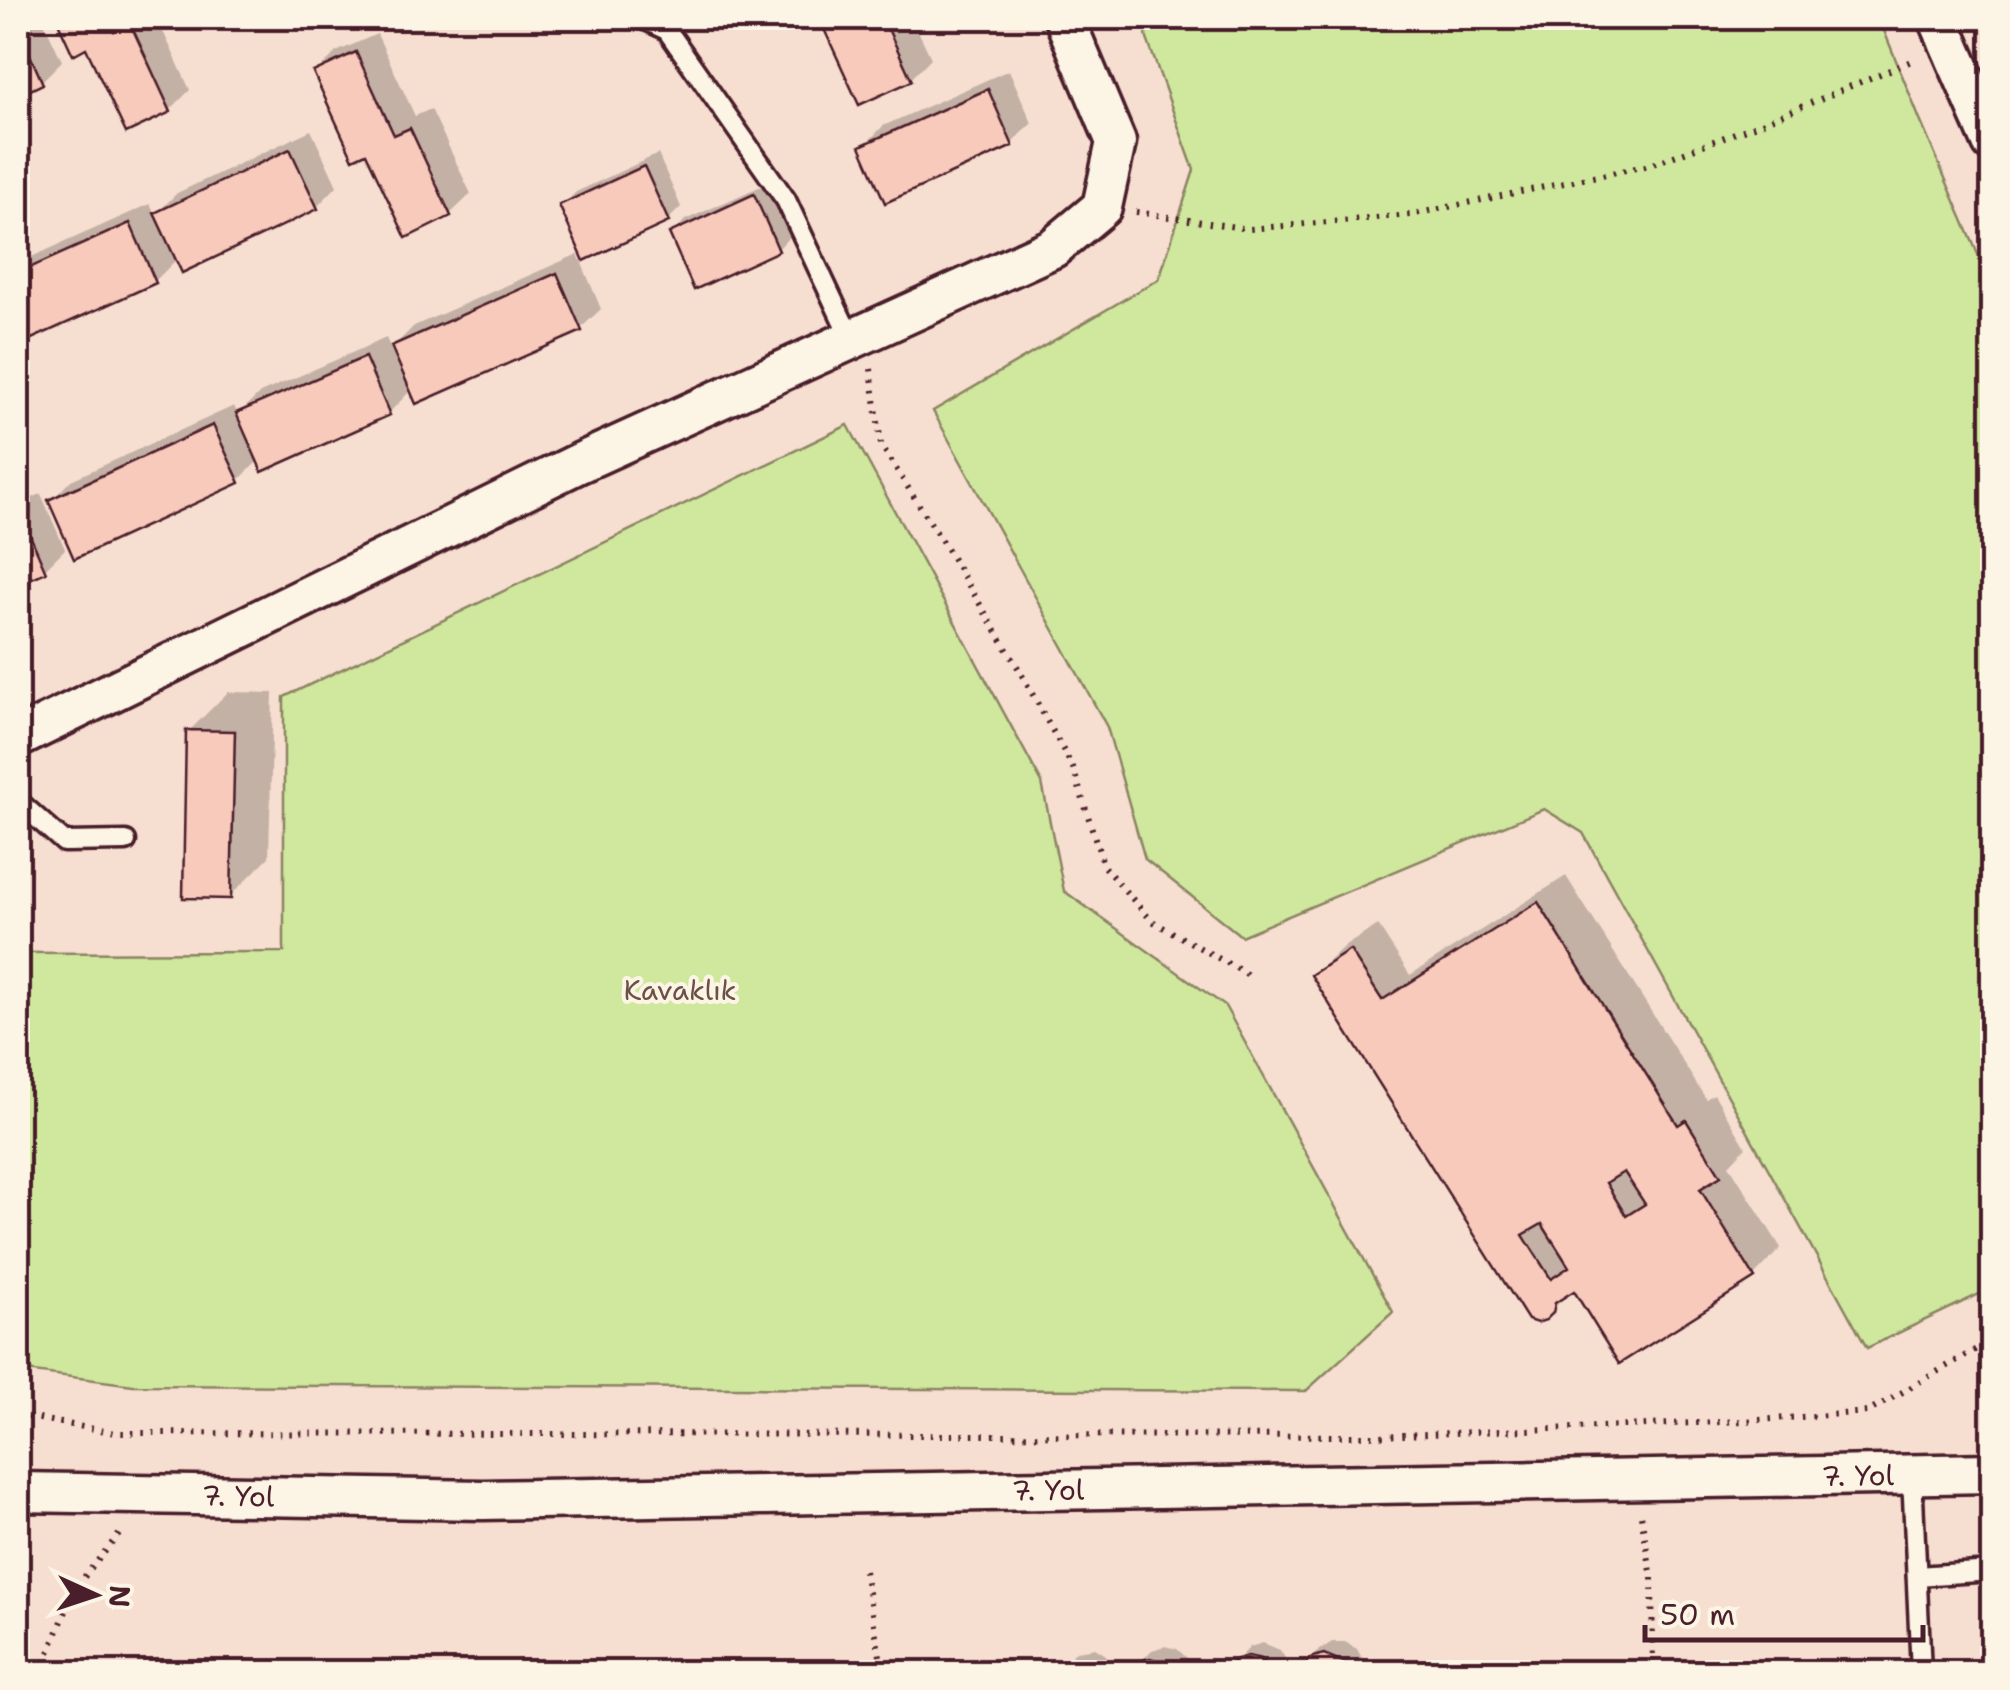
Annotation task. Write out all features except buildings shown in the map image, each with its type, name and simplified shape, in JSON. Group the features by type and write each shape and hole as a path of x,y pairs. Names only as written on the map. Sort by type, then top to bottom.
{"street":[{"path":"18,738 577,464 1053,248 1102,207 1116,142 1064,18"},
{"path":"1944,31 1992,142"},
{"name":"7. Yol","path":"18,1471 104,1494"},
{"name":"7. Yol","path":"18,1492 483,1500 1992,1473"}],"lane":[{"path":"641,18 667,30 786,200 859,338"},
{"path":"18,801 64,842 126,840"},
{"path":"1912,1475 1921,1672"},
{"path":"1917,1576 1992,1571"}],"path":[{"path":"1102,207 1249,229 1410,216 1650,165 1767,122 1944,31"},
{"path":"859,338 881,446 961,572 1073,768 1104,866 1152,920 1252,977"},
{"path":"18,1415 116,1433 1379,1436 1868,1412 1992,1340"},
{"path":"1635,1480 1652,1577 1653,1672"},
{"path":"41,1672 76,1587 152,1494"},
{"path":"864,1571 883,1672"}],"shaded area":[{"path":"18,18 1992,18 1992,1672 18,1672"}],"green space":[{"path":"1149,18 1879,18 1992,287 1992,1288 1867,1348 1583,833 1544,809 1241,936 1145,859 1107,727 933,411 1159,279 1194,170 1146,36"},
{"name":"Kavaklık","path":"848,425 1042,783 1064,891 1225,1006 1393,1312 1306,1391 133,1385 18,1370 18,930 19,953 284,952 284,697"}]}
